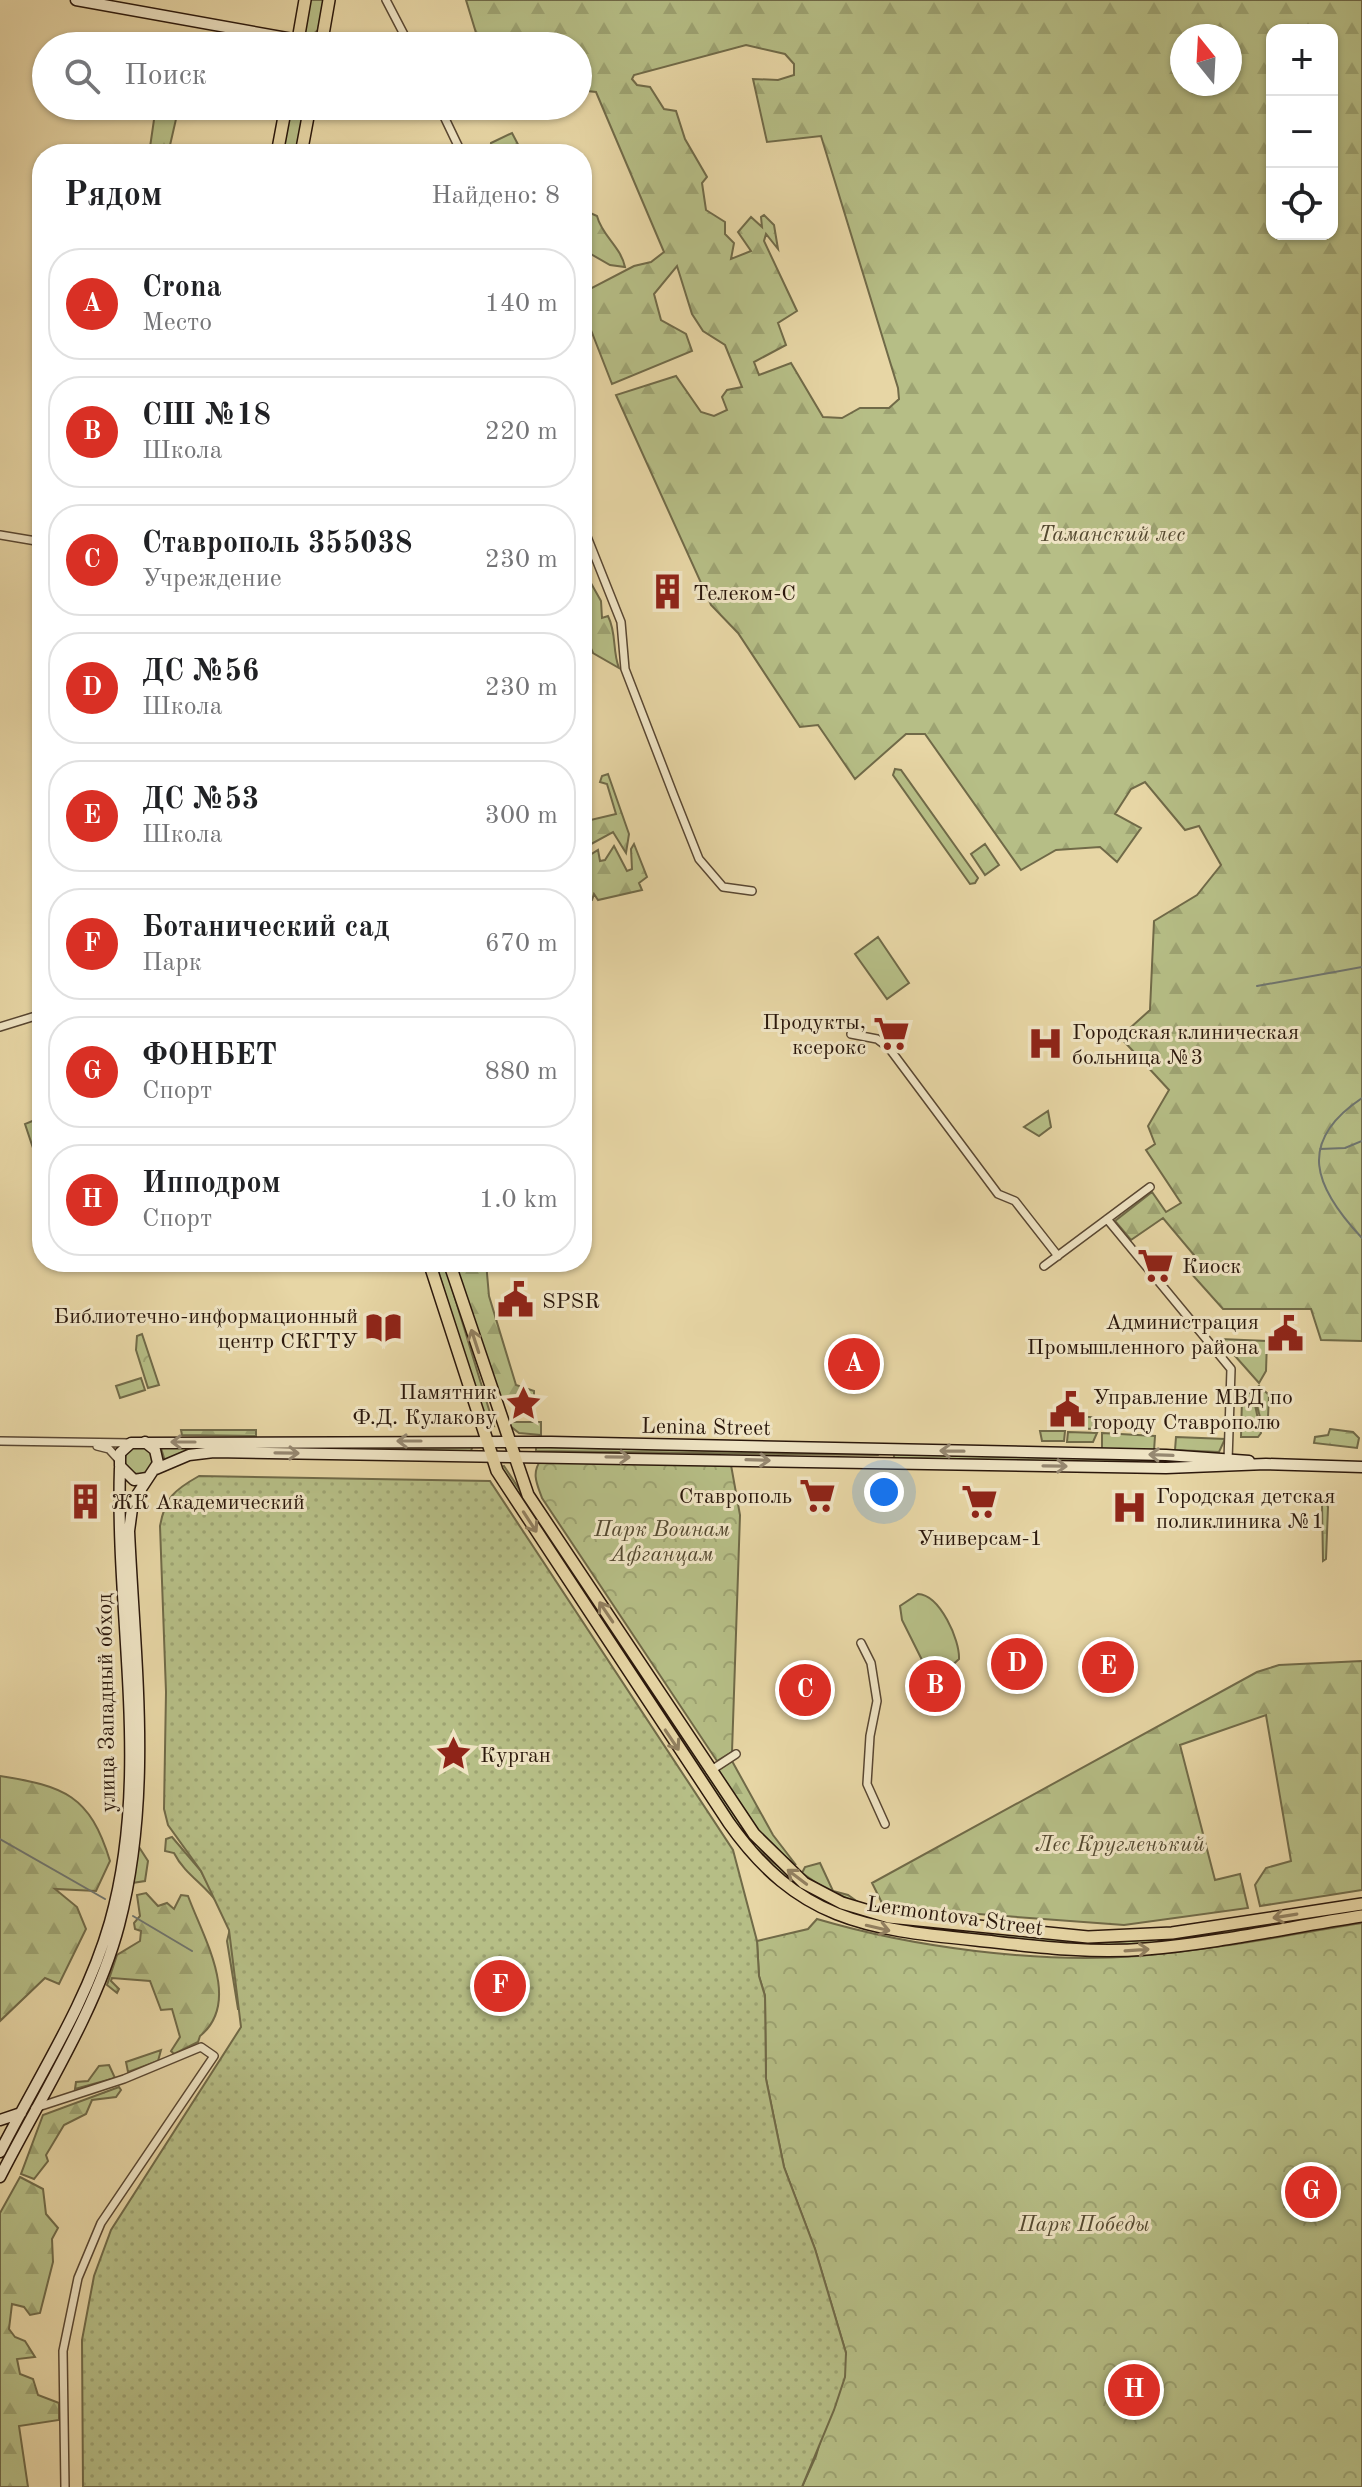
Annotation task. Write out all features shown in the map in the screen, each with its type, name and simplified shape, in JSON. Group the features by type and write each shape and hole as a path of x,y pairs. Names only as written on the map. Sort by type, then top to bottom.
{"main road":[{"path":"76,0 241,32"},
{"path":"300,32 305,0"},
{"path":"323,32 329,0"},
{"path":"279,144 283,120"},
{"path":"303,144 307,120"},
{"name":"Lermontova Street","path":"432,1272 497,1471 712,1799 760,1862 797,1893 849,1920 914,1934 1117,1951 1174,1946 1362,1916"},
{"name":"Lermontova Street","path":"452,1272 528,1495 710,1771 754,1834 786,1868 842,1903 889,1917 1116,1938 1172,1933 1362,1904"},
{"path":"145,1442 158,1456 156,1469 147,1478 134,1480 119,1463 120,1453 131,1443 145,1442"},
{"name":"Lenina Street","path":"145,1442 508,1442 1362,1467"},
{"name":"Lenina Street","path":"156,1469 189,1455 214,1452 1228,1463"},
{"name":"улица Западный обход","path":"0,2152 86,1984 104,1940 125,1847 131,1779 119,1532 119,1463"},
{"name":"улица Западный обход","path":"0,2177 95,1988 119,1927 137,1836 141,1782 129,1531 133,1501 147,1478"},
{"path":"617,1656 630,1648"},
{"path":"0,2120 35,2108"}],"street":[{"path":"386,0 403,32"},
{"path":"446,120 457,144"},
{"path":"0,535 32,540"},
{"path":"592,549 621,622 625,669 699,859 723,887 752,891"},
{"path":"0,1027 32,1017"},
{"path":"851,1034 884,1043 998,1194 1015,1201 1058,1256"},
{"path":"1044,1266 1150,1187"},
{"path":"1107,1219 1231,1369 1228,1463"},
{"path":"0,1441 131,1443"},
{"path":"71,1442 102,1447 119,1463"},
{"path":"861,1643 871,1663 877,1701 870,1736 867,1784 885,1824"},
{"path":"710,1771 736,1754"},
{"path":"35,2108 124,2079 201,2047 214,2056 101,2223 78,2278 63,2351 65,2487"}],"green space":[{"path":"310,0 324,0 318,30 304,32"},
{"name":"Таманский лес","path":"466,0 1362,0 1362,1341 1321,1340 1311,1309 1223,1309 1189,1271 1194,1255 1163,1218 1131,1240 1115,1221 1152,1192 1166,1212 1181,1203 1146,1150 1155,1144 1148,1126 1169,1090 1120,1037 1150,1010 1154,921 1197,895 1221,865 1199,826 1185,830 1145,782 1131,789 1115,814 1141,828 1117,862 1100,847 1056,850 1021,870 925,734 906,734 855,779 818,725 800,727 738,633 711,605 616,395 676,376 701,412 714,416 727,410 722,397 727,390 742,387 725,345 703,331 692,314 677,266 654,294 661,320 686,334 692,351 612,384 592,333 592,288 634,266 651,262 664,252 596,92 592,92 592,32 476,32","holes":["746,45 785,54 794,64 794,75 778,80 753,79 767,142 821,136 898,388 899,399 889,408 860,408 842,418 823,417 791,363 759,375 754,362 786,345 778,323 797,311 764,241 766,234 778,249 774,225 764,215 761,217 762,227 751,217 738,232 751,251 731,259 734,243 725,234 725,222 706,210 702,183 707,177 685,139 676,111 664,109 650,87 637,85 632,79 634,75"]},
{"path":"154,120 176,120 170,144 150,144"},
{"path":"288,120 303,120 299,144 284,144"},
{"path":"512,133 518,144 491,144"},
{"path":"592,214 597,216 620,253 625,267 610,265 592,255"},
{"path":"592,585 601,601 602,618 608,616 611,623 619,668 593,653"},
{"path":"895,769 901,770 978,878 975,883 970,884 893,775"},
{"path":"608,774 629,834 626,853 613,832 592,844 592,820 616,814 607,784 600,782 602,776"},
{"path":"634,844 647,877 639,883 642,890 598,900 594,894 592,900 592,854 598,850 600,861 605,860 614,846 627,871 632,869 631,849"},
{"path":"985,844 999,865 985,875 971,854"},
{"path":"878,937 909,983 887,999 855,954"},
{"path":"1048,1111 1051,1127 1039,1136 1024,1127"},
{"path":"32,1121 32,1145 25,1124"},
{"path":"438,1272 447,1272 494,1426 487,1425"},
{"path":"455,1272 487,1272 489,1296 516,1385 534,1391 534,1399 497,1399"},
{"path":"142,1334 159,1385 148,1388 136,1350 137,1336"},
{"path":"1220,1339 1267,1341 1266,1371 1259,1383"},
{"path":"141,1378 145,1390 120,1398 116,1386"},
{"path":"1259,1386 1269,1395 1268,1417 1262,1425 1253,1390"},
{"path":"1252,1391 1261,1433 1258,1437 1241,1437 1242,1398"},
{"path":"1070,1417 1093,1417 1093,1429 1070,1428"},
{"path":"505,1422 541,1422 541,1435 519,1433"},
{"path":"1330,1429 1353,1432 1359,1438 1357,1448 1314,1443 1315,1437 1328,1435"},
{"path":"181,1430 256,1430 256,1436 182,1435"},
{"path":"1040,1431 1065,1431 1064,1441 1042,1441"},
{"path":"1068,1432 1097,1433 1093,1442 1067,1442"},
{"path":"1102,1433 1155,1436 1154,1451 1102,1449"},
{"path":"1176,1437 1225,1439 1219,1452 1175,1450"},
{"path":"160,1445 472,1448 471,1451 208,1449 165,1461"},
{"path":"139,1446 149,1450 153,1460 149,1470 139,1474 129,1470 125,1460 129,1450"},
{"path":"536,1447 876,1454 877,1455 536,1451"},
{"path":"894,1454 1193,1461 1193,1464 894,1458"},
{"name":"Парк Воинам Афганцам","path":"541,1460 731,1465 740,1515 732,1752 717,1761 542,1498 536,1474"},
{"path":"504,1466 624,1650 620,1651 501,1467"},
{"path":"199,1476 490,1481 733,1850 757,1941 759,1976 765,1996 766,2079 784,2167 815,2249 846,2353 845,2377 802,2487 83,2487 82,2340 94,2276 111,2230 241,2027 229,1930 201,1871 168,1825 164,1809 166,1692 160,1526 172,1496"},
{"path":"1326,1503 1326,1559 1323,1561 1322,1504"},
{"path":"918,1594 934,1602 952,1630 959,1659 947,1670 931,1672 926,1668 902,1620 900,1606"},
{"path":"626,1654 765,1856 818,1897 864,1916 914,1925 1116,1942 1173,1937 1362,1908 1362,1912 1173,1942 1087,1946 914,1930 863,1919 817,1901 780,1875 747,1840"},
{"name":"Лес Кругленький","path":"1362,1661 1362,1890 1260,1906 1255,1885 1266,1868 1291,1861 1266,1715 1180,1745 1215,1880 1240,1874 1248,1908 1124,1925 884,1907 872,1883 1257,1672 1279,1665"},
{"path":"732,1761 773,1835 796,1865 763,1840 718,1770"},
{"path":"0,1776 41,1784 72,1798 93,1821 110,1861 96,1891 55,1889 77,1907 86,1929 59,1984 45,1978 0,2021"},
{"path":"172,1837 201,1871 219,1905 174,1853 165,1851 166,1839"},
{"path":"139,1847 148,1861 145,1881 132,1883"},
{"path":"820,1863 833,1891 848,1895 862,1905 824,1888 802,1873 805,1867"},
{"path":"146,1893 158,1906 167,1903 174,1909 181,1895 188,1896 216,1969 218,2006 212,2022 198,2042 174,2054 171,2051 180,2037 172,2009 161,2010 150,1981 112,1978 111,1981 119,1989 117,1993 107,1985 117,1955 140,1941 141,1931 135,1929 134,1923 140,1916 137,1895"},
{"name":"Парк Победы","path":"817,1919 934,1945 1059,1958 1138,1956 1194,1950 1362,1923 1362,2487 802,2487 816,2456 846,2353 815,2249 784,2167 766,2079 765,1996 759,1976 757,1941 808,1929"},
{"path":"231,1925 244,2009 238,2009 227,1941"},
{"path":"161,2050 158,2061 128,2072 126,2062"},
{"path":"109,2065 115,2078 75,2089 76,2082 88,2081 99,2066"},
{"path":"119,2087 121,2090 116,2097 92,2100 86,2114 64,2125 46,2155 48,2161 34,2179 21,2174 43,2115"},
{"path":"20,2177 43,2189 46,2214 58,2228 52,2239 53,2262 40,2313 30,2315 24,2307 12,2304 9,2329 15,2337 25,2341 35,2357 17,2359 20,2374 33,2379 38,2395 59,2403 59,2420 19,2426 28,2487 0,2487 0,2213"}],"waterway":[{"path":"1257,986 1362,967"},
{"path":"1362,1098 1327,1131 1320,1148 1319,1165 1332,1201 1362,1238"},
{"path":"1320,1149 1345,1148 1362,1141"},
{"path":"0,1839 105,1899"},
{"path":"133,1916 192,1951"}],"place":[{"name":"Телеком-С","path":"667,592"},
{"name":"Продукты, ксерокс","path":"892,1034"},
{"name":"Городская клиническая больница №3","path":"1046,1044"},
{"name":"Киоск","path":"1156,1265"},
{"name":"SPSR","path":"516,1300"},
{"name":"Библиотечно-информационный центр СКГТУ","path":"384,1328"},
{"name":"Администрация Промышленного района","path":"1285,1334"},
{"name":"Crona","path":"854,1364"},
{"name":"Памятник Ф.Д. Кулакову","path":"523,1404"},
{"name":"Управление МВД по городу Ставрополю","path":"1067,1409"},
{"name":"Ставрополь","path":"818,1495"},
{"name":"ЖК Академический","path":"85,1501"},
{"name":"Универсам-1","path":"980,1501"},
{"name":"Городская детская поликлиника №1","path":"1130,1508"},
{"name":"ДС №56","path":"1017,1664"},
{"name":"ДС №53","path":"1108,1667"},
{"name":"СШ №18","path":"935,1686"},
{"name":"Ставрополь 355038","path":"805,1690"},
{"name":"Курган","path":"454,1754"},
{"name":"Ботанический сад","path":"500,1986"},
{"name":"ФОНБЕТ","path":"1311,2192"},
{"name":"Ипподром","path":"1134,2390"}]}
